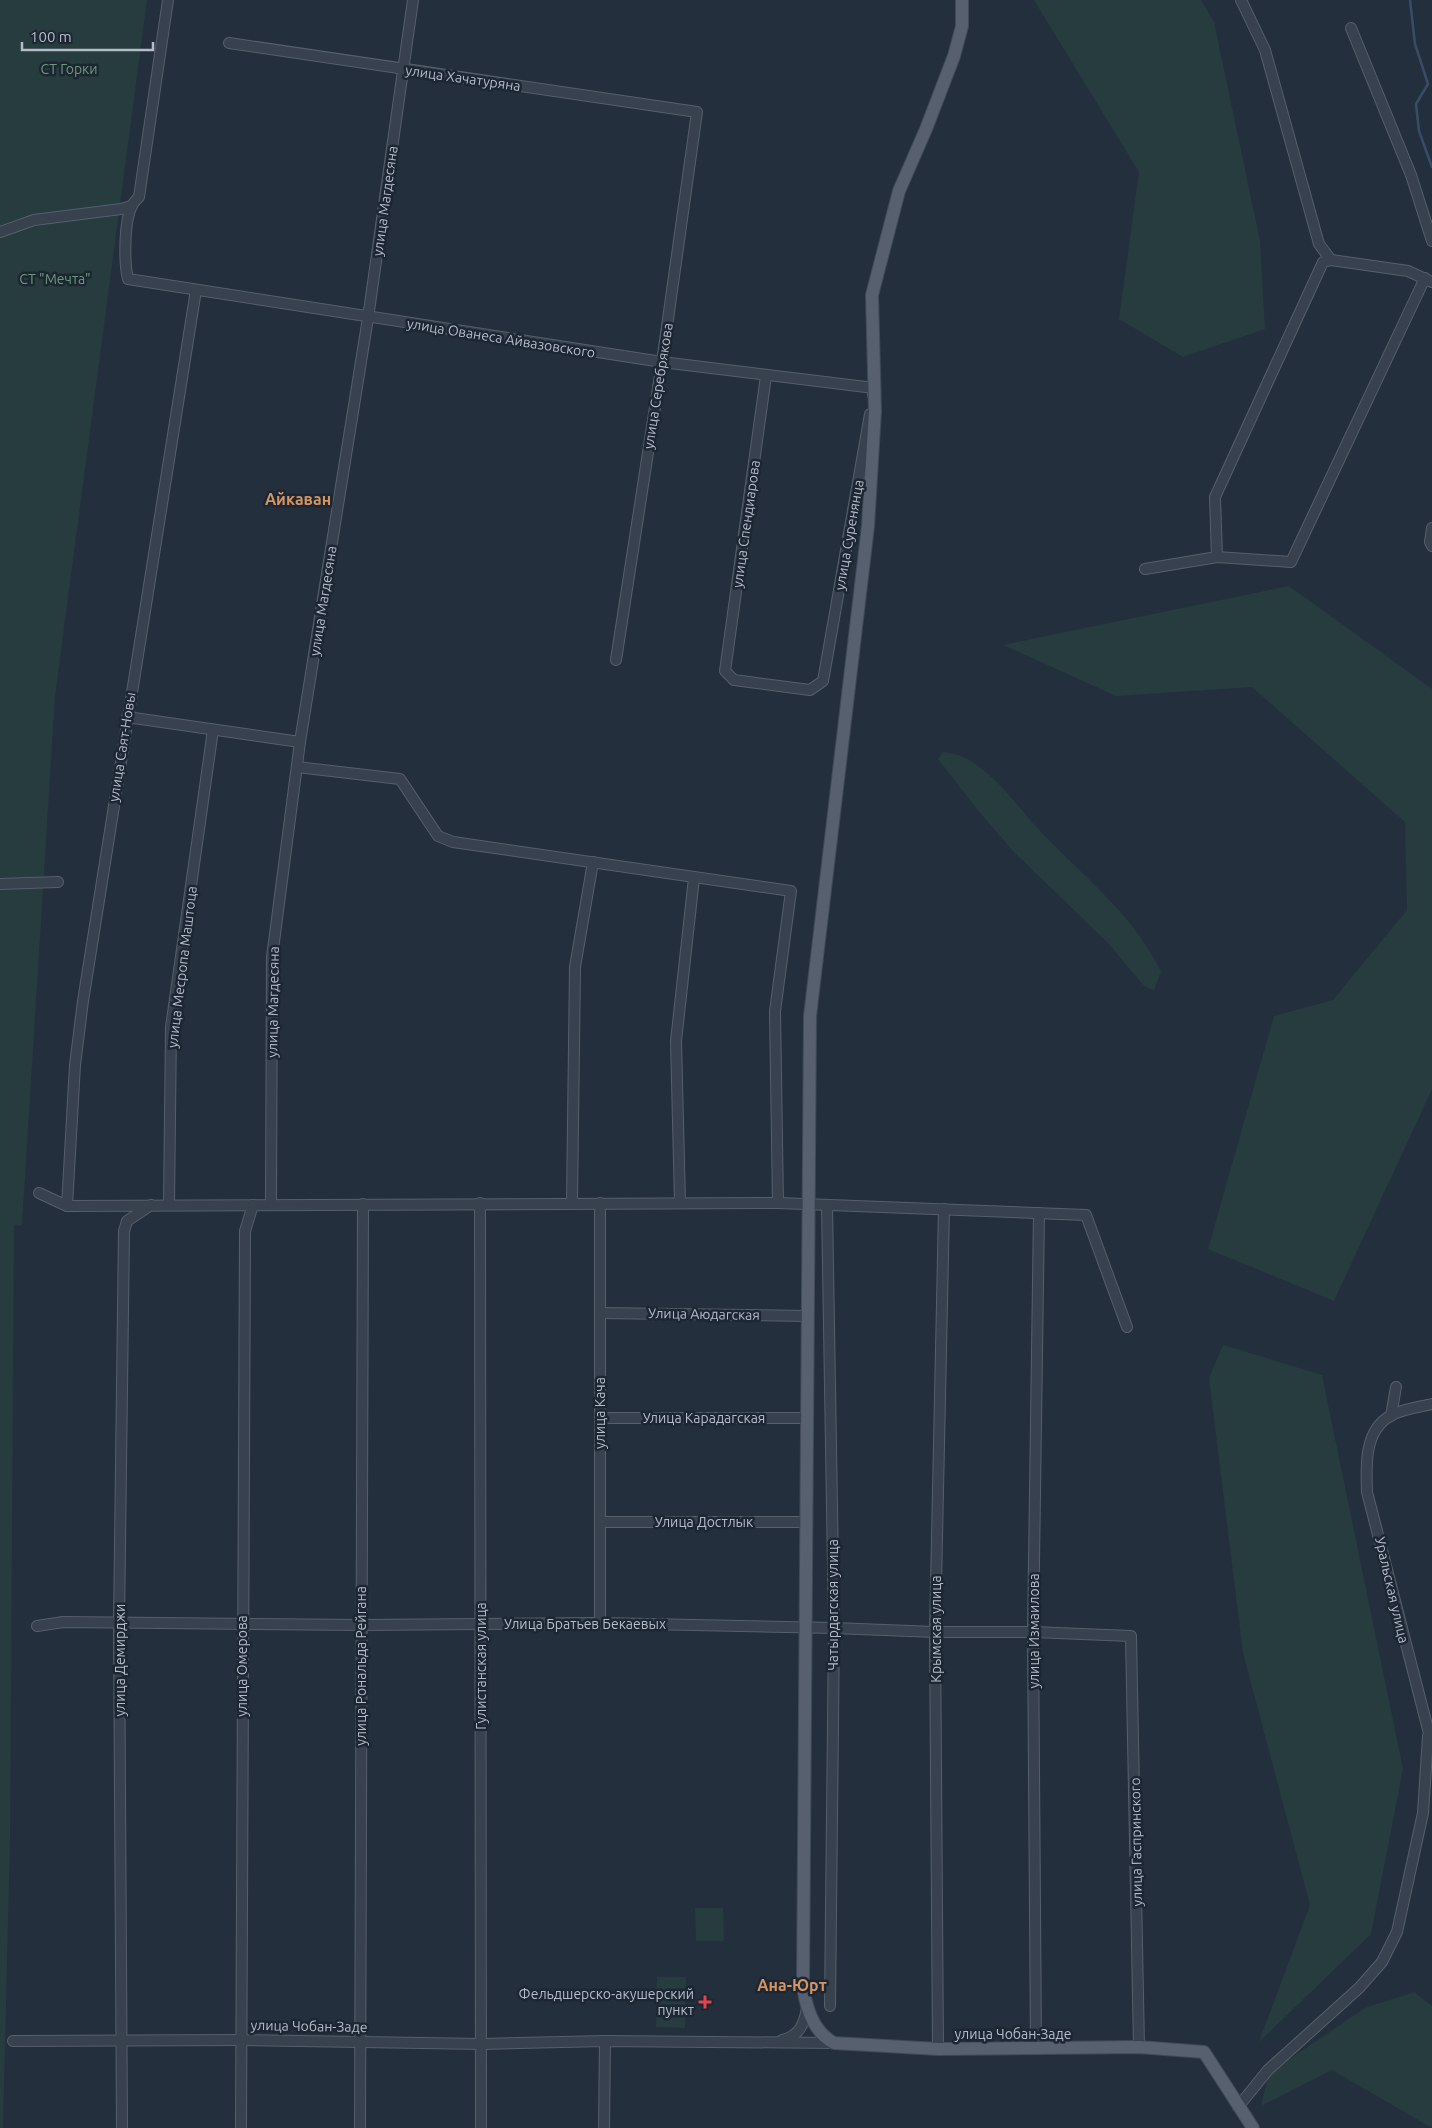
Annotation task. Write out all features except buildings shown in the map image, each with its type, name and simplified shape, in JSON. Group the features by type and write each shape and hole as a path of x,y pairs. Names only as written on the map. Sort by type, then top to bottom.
{"main road":[{"path":"829,2040 807,2008 803,1986 810,1016 868,526 875,410 872,294 899,192 954,56 962,26 962,0"},
{"name":"улица Чобан-Заде","path":"829,2040 938,2049 1139,2047 1204,2052 1238,2107"},
{"path":"1238,2107 1253,2128"}],"street":[{"path":"0,232 34,220 121,209 131,206 140,197 168,0"},
{"name":"улица Магдесяна","path":"271,1205 272,957 300,742 368,318 413,0"},
{"path":"1241,0 1265,50 1319,244 1331,260"},
{"path":"1351,28 1410,175 1432,241"},
{"name":"улица Хачатуряна","path":"229,43 697,112"},
{"name":"улица Серебрякова","path":"616,660 662,362 697,112"},
{"name":"улица Ованеса Айвазовского","path":"131,206 124,262 128,279 368,318 662,362 874,388"},
{"path":"1145,569 1217,557 1291,562 1429,280 1408,271 1331,260 1323,262 1215,497 1217,557"},
{"name":"улица Саят-Новы","path":"67,1206 75,1065 127,717 196,290"},
{"name":"улица Спендиарова","path":"766,376 726,671 734,680 810,690 823,681"},
{"name":"улица Суренянца","path":"823,681 874,388"},
{"path":"1432,528 1430,542 1432,546"},
{"path":"127,717 300,742"},
{"name":"улица Месропа Маштоца","path":"169,1205 171,1027 213,730"},
{"path":"297,767 400,779 438,836 453,842 791,891 775,1012 778,1202"},
{"path":"572,1204 575,967 593,862"},
{"path":"680,1203 676,1041 694,878"},
{"path":"0,884 58,882"},
{"path":"39,1193 67,1206 778,1202 1086,1215 1127,1327"},
{"name":"Гулистанская улица","path":"480,1203 481,2128"},
{"name":"улица Кача","path":"600,1203 600,1622"},
{"name":"улица Рональда Рейгана","path":"360,2128 363,1204"},
{"name":"Чатырдагская улица","path":"827,1204 834,1628 830,2006"},
{"name":"улица Демирджи","path":"122,2128 119,1624 124,1230 127,1221 151,1205"},
{"name":"улица Омерова","path":"241,2128 245,1231 254,1205"},
{"name":"Крымская улица","path":"938,2049 935,1632 944,1209"},
{"name":"улица Измаилова","path":"1036,2049 1033,1632 1039,1213"},
{"name":"Улица Аюдагская","path":"600,1313 808,1316"},
{"path":"1396,1387 1390,1416 1432,1404"},
{"name":"Уральская улица","path":"1238,2107 1268,2070 1359,1988 1382,1962 1397,1932 1423,1813 1430,1740 1367,1492 1366,1461 1373,1434 1390,1416"},
{"name":"Улица Карадагская","path":"600,1418 807,1418"},
{"name":"Улица Достлык","path":"600,1522 807,1522"},
{"name":"Улица Братьев Бекаевых","path":"37,1626 64,1622 362,1625 600,1622 1131,1636"},
{"name":"улица Гаспринского","path":"1131,1636 1139,2047"},
{"path":"773,2042 786,2039 797,2033 804,2022 807,2008"},
{"name":"улица Чобан-Заде","path":"13,2042 242,2040 482,2044 605,2041 773,2042 829,2040"},
{"path":"604,2128 605,2041"}],"green space":[{"name":"СТ \"Мечта\"","path":"0,0 147,0 55,696 22,1225 14,1226 10,1838 3,2128 0,2128"},
{"path":"1034,0 1201,0 1214,22 1260,241 1265,329 1183,357 1119,319 1139,172"},
{"path":"1289,586 1432,689 1432,1089 1334,1301 1208,1249 1274,1016 1333,1000 1407,910 1405,822 1252,687 1116,696 1003,645"},
{"path":"943,752 953,753 966,758 987,773 1004,789 1042,833 1123,915 1150,952 1161,972 1154,990 1144,986 1108,943 1013,851 938,759"},
{"path":"1223,1345 1322,1375 1403,1769 1371,1934 1259,2042 1310,1905 1243,1653 1209,1378"},
{"path":"695,1908 723,1908 724,1941 696,1941"},
{"path":"657,1977 686,1977 685,2028 656,2027"},
{"path":"1414,1992 1432,2006 1432,2128 1332,2070 1261,2106 1269,2073 1365,2008"}],"waterway":[{"path":"1410,0 1415,44 1428,84 1416,104 1419,131 1432,167"}],"place":[{"name":"Фельдшерско-акушерский пункт","path":"705,2002"}],"district":[{"name":"Айкаван","path":"298,499"},
{"name":"Ана-Юрт","path":"792,1985"}],"park label":[{"name":"СТ Горки","path":"69,69"}]}
